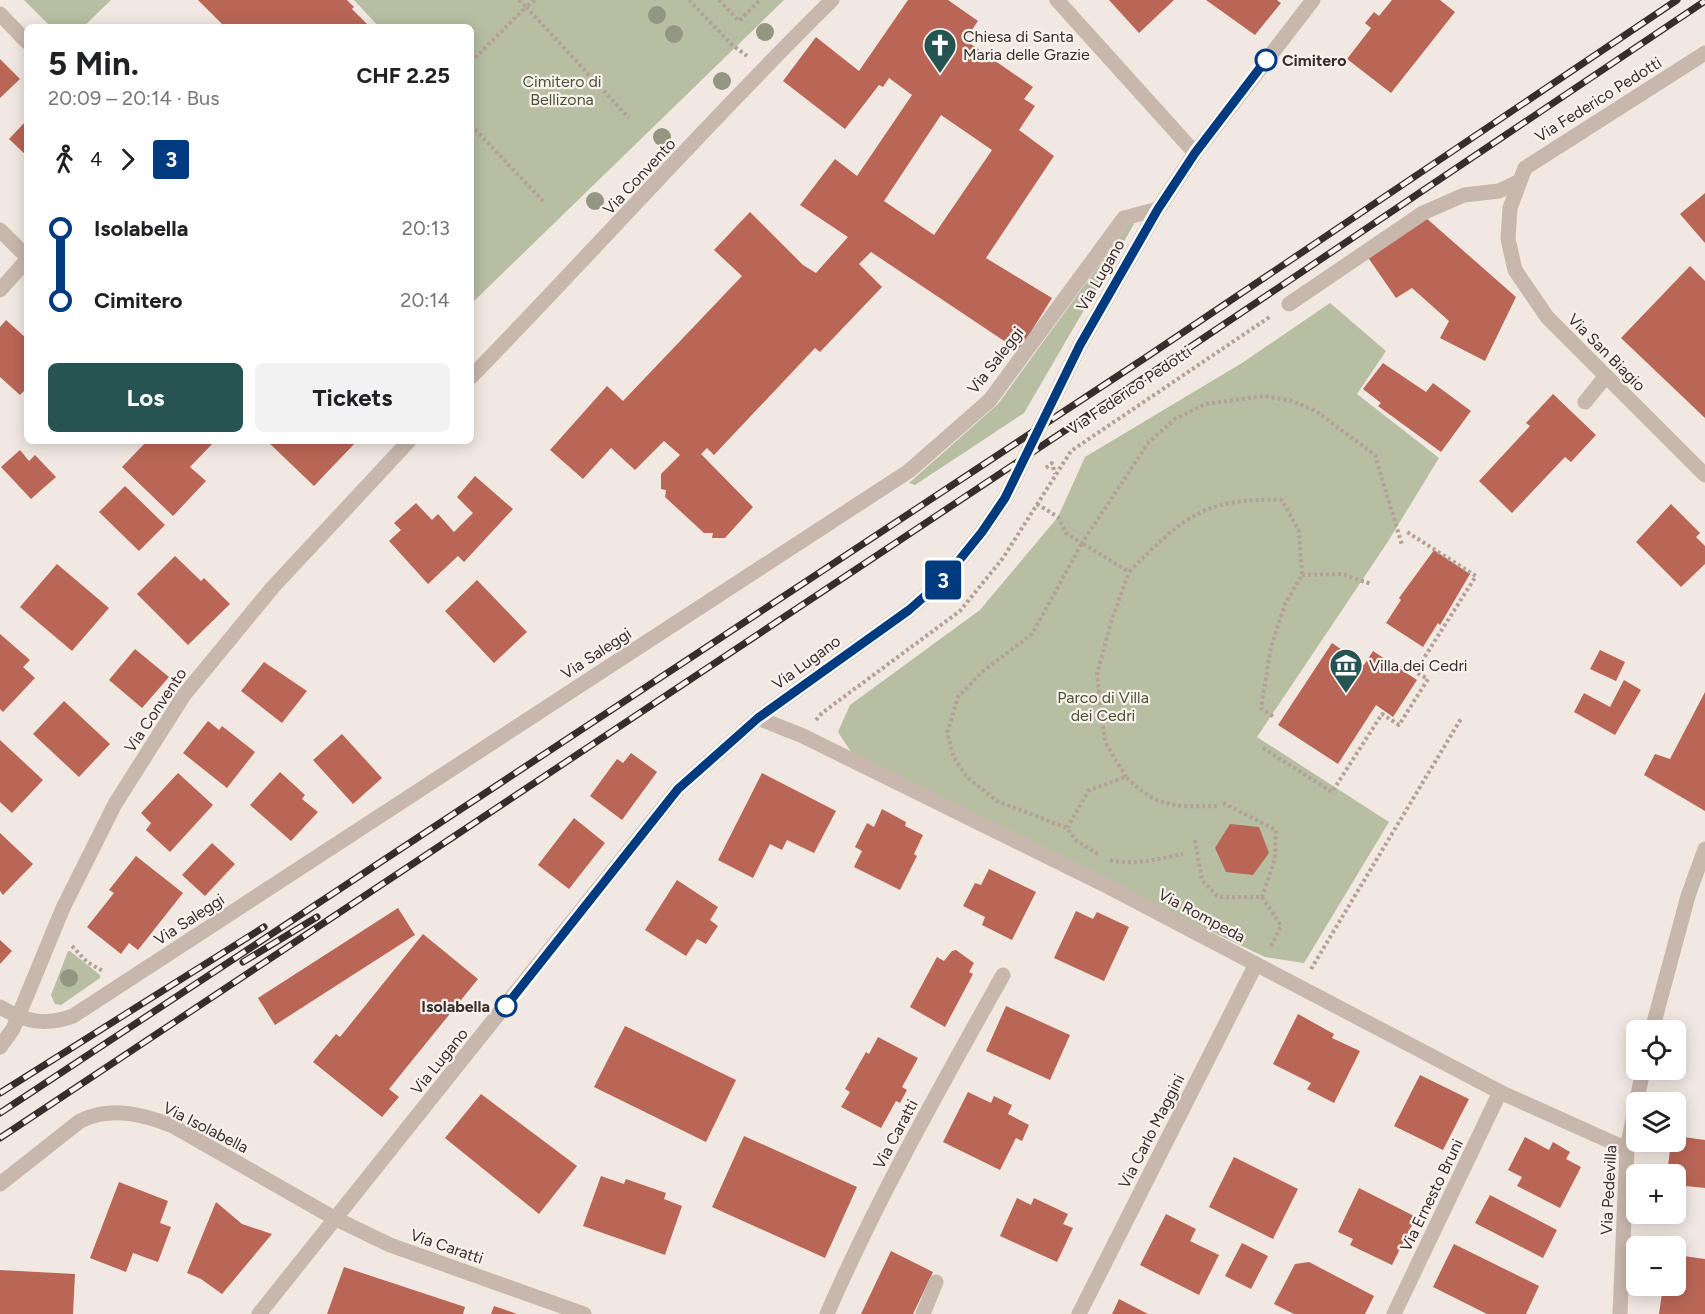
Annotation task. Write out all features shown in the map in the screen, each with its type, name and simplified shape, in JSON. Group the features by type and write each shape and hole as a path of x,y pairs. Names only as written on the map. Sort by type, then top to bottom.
{"street":[{"name":"Via Convento","path":"474,374 592,253 764,68 832,0"},
{"path":"1057,0 1195,153"},
{"name":"Via Lugano","path":"259,1314 678,789 758,718 909,610 944,579 982,532 1005,498 1080,345 1158,209 1195,153 1313,0"},
{"path":"0,14 24,39"},
{"name":"Via Federico Pedotti","path":"1508,239 1510,208 1518,182 1534,160 1705,53"},
{"path":"1289,304 1423,213 1464,195 1499,191 1518,182"},
{"name":"Via Saleggi","path":"0,1007 38,1022 53,1023 73,1016 909,471 990,400 1124,218 1158,209"},
{"path":"0,230 24,256"},
{"name":"Via San Biagio","path":"1508,239 1515,270 1546,317 1705,475"},
{"path":"0,290 24,262"},
{"path":"1586,402 1606,376"},
{"name":"Via Convento","path":"18,1015 63,908 115,804 184,695 273,586 406,444"},
{"name":"Via Rompeda","path":"758,718 803,736 1107,886 1500,1092 1626,1149"},
{"path":"1655,1020 1688,896 1705,849"},
{"name":"Via Carlo Maggini","path":"1079,1314 1258,965"},
{"name":"Via Caratti","path":"827,1314 855,1250 913,1137 1003,975"},
{"path":"0,1047 13,1029 18,1015"},
{"name":"Via Ernesto Bruni","path":"1394,1314 1500,1092"},
{"name":"Via Isolabella","path":"0,1184 80,1121 105,1112 123,1113 145,1116 173,1126 334,1218"},
{"name":"Via Pedevilla","path":"1620,1314 1626,1149"},
{"name":"Via Caratti","path":"334,1218 390,1245 584,1314"},
{"path":"923,1314 936,1282"}],"path":[{"path":"519,0 629,118"},
{"path":"474,59 534,0"},
{"path":"689,0 731,44 764,68"},
{"path":"719,0 739,21 760,0"},
{"path":"474,128 544,202"},
{"name":"Via Federico Pedotti","path":"803,736 822,712 960,611 1003,558 1071,451 1289,304"},
{"path":"1183,854 1125,864 1106,860 1077,841 1067,828 997,801 967,777 954,758 947,733 958,697 982,672 1032,634 1082,543 1149,442 1175,419 1206,404 1264,396 1292,401 1316,411 1375,455 1402,545"},
{"path":"1217,807 1188,807 1160,803 1143,793 1126,777 1105,742 1098,674 1111,622 1129,572 1170,530 1196,512 1251,499 1282,500 1299,531 1302,575 1285,604 1271,647 1261,708 1274,717"},
{"path":"1037,504 1058,517 1065,533 1129,572"},
{"path":"1263,748 1332,792 1382,714 1399,725 1428,679 1414,672 1476,576 1407,532"},
{"path":"1302,575 1341,574 1371,584"},
{"path":"1299,988 1462,717"},
{"path":"1067,828 1089,790 1126,777"},
{"path":"1223,803 1276,830 1275,859 1262,897"},
{"path":"1195,840 1202,880 1218,897 1262,897"},
{"path":"1258,965 1281,926 1262,897"},
{"path":"66,949 72,944 87,962 107,973 102,981"}],"green space":[{"path":"24,0 111,0 86,24 48,24"},
{"name":"Cimitero di Bellizona","path":"354,0 784,0 474,301 474,24 376,24"},
{"path":"1131,221 1134,224 1024,413 915,485 909,483 998,404"},
{"name":"Parco di Villa dei Cedri","path":"1330,303 1386,351 1357,394 1439,458 1387,543 1257,737 1389,822 1304,963 1265,957 1094,876 852,753 838,732 850,705 980,610 1058,517 1085,457 1242,363"},
{"path":"68,951 100,975 100,978 61,1005 55,1004 51,995"}],"building":[{"path":"198,0 347,0 354,7 352,9 367,24 222,24"},
{"path":"908,0 948,0 978,21 965,40 1033,87 1024,99 1035,106 1019,130 1054,156 986,258 1052,298 1019,351 871,252 859,264 882,287 820,352 815,348 714,455 707,448 701,454 753,507 725,538 712,538 713,533 704,533 665,497 666,490 661,489 661,474 680,455 664,441 635,470 611,448 583,479 550,450 607,386 623,401 742,276 714,250 750,212 803,265 816,273 848,237 800,205 835,159 857,176 912,95 889,78 883,87 879,85 845,129 783,81 816,37 859,71","holes":["941,115 992,150 934,235 884,201"]},
{"path":"1109,0 1174,0 1139,33"},
{"path":"1206,0 1277,0 1281,3 1255,35"},
{"path":"1392,0 1440,0 1455,12 1391,93 1347,59 1371,28 1365,23 1374,12 1379,16"},
{"path":"0,59 20,79 0,98"},
{"path":"24,123 24,153 9,139"},
{"path":"1705,193 1705,243 1680,214"},
{"path":"1425,217 1516,297 1485,361 1440,338 1449,321 1412,288 1396,298 1367,256"},
{"path":"1690,266 1705,281 1705,418 1621,338"},
{"path":"6,320 24,336 24,391 20,395 0,377 0,327"},
{"path":"1383,363 1426,392 1433,383 1471,411 1441,452 1378,406 1381,403 1363,389"},
{"path":"1553,394 1596,435 1571,462 1565,457 1512,513 1479,481 1530,426 1526,423"},
{"path":"144,444 212,444 190,467 206,481 173,516 122,467"},
{"path":"270,444 354,444 314,486"},
{"path":"20,450 29,461 35,455 56,477 31,499 1,467"},
{"path":"475,476 513,509 464,562 458,556 428,584 389,541 401,530 394,523 416,503 432,520 438,514 454,532 473,513 457,497"},
{"path":"125,486 165,525 139,551 99,512"},
{"path":"1671,504 1700,533 1696,537 1705,546 1705,564 1681,587 1636,542"},
{"path":"1434,550 1470,574 1440,625 1438,623 1423,647 1386,623 1401,600 1399,598"},
{"path":"175,556 201,581 204,578 230,604 188,645 137,594"},
{"path":"57,564 109,608 72,651 20,607"},
{"path":"477,580 527,632 494,663 445,611"},
{"path":"0,634 30,660 23,667 35,678 3,712 0,709"},
{"path":"1332,643 1364,665 1373,651 1417,680 1393,717 1376,705 1338,764 1278,725"},
{"path":"135,649 169,677 142,708 109,680"},
{"path":"1600,650 1625,662 1616,681 1590,669"},
{"path":"264,662 307,691 282,723 241,691"},
{"path":"1624,680 1641,690 1615,735 1574,712 1584,693 1610,707"},
{"path":"1705,692 1705,811 1644,775 1655,754 1670,759"},
{"path":"64,701 110,744 79,777 33,734"},
{"path":"208,721 219,730 222,726 255,752 227,788 183,753"},
{"path":"342,734 382,778 353,804 313,760"},
{"path":"0,740 43,780 12,813 0,802"},
{"path":"631,753 657,772 622,820 590,796 617,759 623,763"},
{"path":"280,772 305,795 302,799 318,812 291,841 250,805"},
{"path":"178,773 213,805 170,852 146,830 151,823 141,813"},
{"path":"762,773 836,811 814,853 787,840 782,850 770,844 753,878 718,860"},
{"path":"882,809 906,822 905,826 923,835 914,854 917,856 900,890 854,867 862,851 855,847 867,823 874,827"},
{"path":"574,818 605,843 569,889 538,865"},
{"path":"1230,824 1259,827 1269,853 1253,875 1226,872 1215,848"},
{"path":"0,833 33,864 3,895 0,891"},
{"path":"212,843 235,864 205,896 182,875"},
{"path":"136,856 183,893 138,950 129,943 121,954 87,927 114,893 109,890"},
{"path":"989,869 1036,892 1012,940 982,925 985,917 963,906 975,883 981,885"},
{"path":"677,880 718,907 710,920 718,926 706,944 697,939 686,956 645,930"},
{"path":"398,908 415,935 275,1025 258,998"},
{"path":"1076,911 1093,919 1097,912 1129,927 1104,981 1054,958"},
{"path":"423,934 478,979 389,1089 399,1097 382,1117 313,1062 336,1034 340,1037"},
{"path":"0,940 12,951 0,964"},
{"path":"956,950 974,963 969,972 973,974 945,1027 910,1007 937,957 944,961 952,951"},
{"path":"1006,1006 1070,1035 1050,1080 986,1051"},
{"path":"1298,1014 1334,1034 1332,1038 1360,1051 1334,1103 1307,1089 1311,1083 1273,1064"},
{"path":"625,1026 736,1080 706,1142 594,1087"},
{"path":"878,1037 918,1058 902,1087 907,1090 900,1103 896,1101 881,1128 841,1107 850,1092 845,1089 866,1052 869,1054"},
{"path":"1420,1075 1469,1099 1443,1150 1394,1126"},
{"path":"968,1092 991,1103 994,1096 1012,1105 1008,1114 1029,1125 1022,1141 1016,1138 1000,1170 943,1142"},
{"path":"481,1094 577,1166 539,1214 445,1138"},
{"path":"744,1136 857,1187 825,1258 712,1207"},
{"path":"1525,1137 1549,1150 1553,1142 1570,1152 1566,1159 1581,1167 1560,1208 1517,1186 1522,1177 1508,1170"},
{"path":"1686,1137 1705,1140 1705,1188 1686,1186 1686,1164 1668,1164 1670,1152 1686,1152"},
{"path":"1234,1157 1298,1189 1273,1239 1209,1207"},
{"path":"601,1176 624,1184 626,1179 666,1193 664,1199 682,1206 665,1255 583,1226"},
{"path":"119,1182 168,1201 160,1223 171,1227 158,1262 133,1253 126,1272 90,1258"},
{"path":"1359,1188 1416,1217 1392,1265 1350,1245 1353,1239 1338,1232"},
{"path":"1490,1195 1557,1230 1543,1258 1475,1223"},
{"path":"1017,1198 1031,1205 1034,1198 1068,1214 1063,1224 1073,1228 1057,1262 1000,1236"},
{"path":"216,1202 242,1224 272,1234 222,1294 201,1279 187,1273"},
{"path":"1166,1214 1196,1229 1190,1241 1219,1255 1199,1295 1140,1265"},
{"path":"1242,1243 1268,1256 1251,1289 1225,1276"},
{"path":"1454,1244 1539,1286 1526,1314 1487,1314 1433,1287"},
{"path":"891,1251 933,1272 913,1314 861,1314"},
{"path":"1686,1256 1705,1259 1705,1314 1659,1314 1662,1296 1686,1296"},
{"path":"1309,1262 1374,1296 1365,1314 1294,1314 1274,1304 1295,1264"},
{"path":"344,1267 465,1307 463,1314 327,1314"},
{"path":"0,1270 75,1274 73,1314 0,1314"},
{"path":"1119,1299 1148,1314 1112,1314"},
{"path":"494,1306 517,1314 491,1314"}],"railway":[{"path":"0,1113 1145,358 1677,0"},
{"path":"0,1138 1153,372 1705,1"},
{"path":"243,962 317,917"},
{"path":"0,1093 264,927"}],"bus line":[{"name":"3","path":"506,1006 678,789 758,718 909,610 944,579 982,532 1005,498 1080,345 1158,209 1195,153 1266,60"}],"place":[{"name":"Cimitero","path":"1266,60"},
{"name":"Chiesa di Santa Maria delle Grazie","path":"940,74"},
{"name":"Villa dei Cedri","path":"1346,694"},
{"name":"Isolabella","path":"506,1006"}]}
